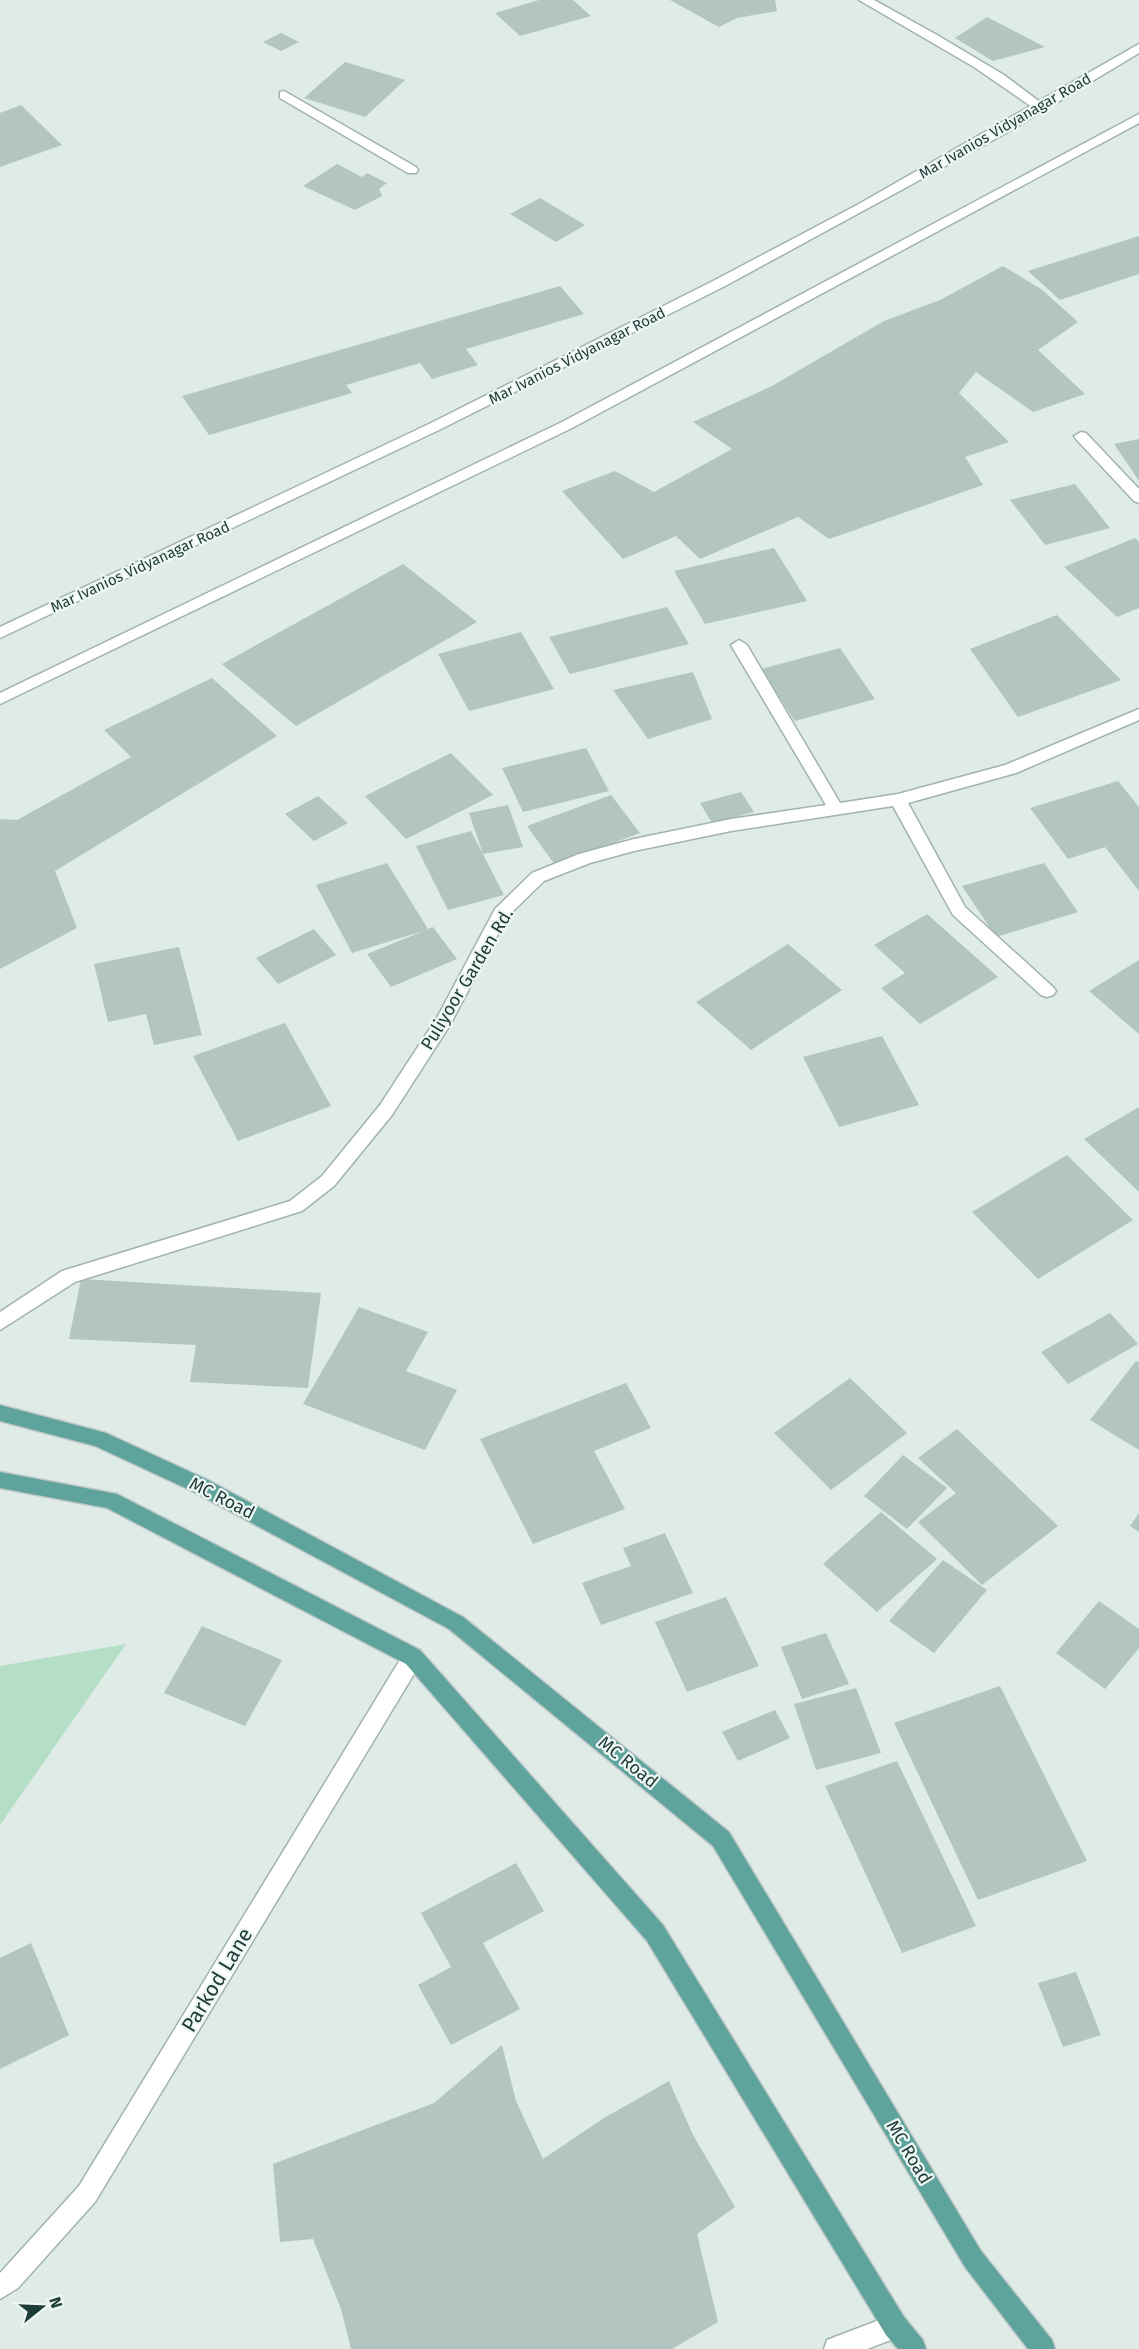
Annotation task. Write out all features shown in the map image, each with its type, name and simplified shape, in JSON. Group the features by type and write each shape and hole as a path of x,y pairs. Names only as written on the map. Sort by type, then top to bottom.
{"main road":[{"name":"MC Road","path":"0,1413 99,1439 201,1486 456,1623 722,1839 973,2259 1043,2349"},
{"path":"0,1480 110,1500 413,1657 655,1932 896,2326 914,2349"}],"street":[{"path":"865,0 923,32 1024,94 1042,108"},
{"name":"Mar Ivanios Vidyanagar Road","path":"0,633 474,407 711,289 1042,108 1139,48"},
{"path":"284,95 412,170"},
{"path":"0,699 567,425 1139,118"},
{"path":"1081,436 1139,498"},
{"path":"740,645 836,810"},
{"name":"Puliyoor Garden Rd.","path":"0,1322 69,1276 296,1206 328,1181 386,1110 444,1020 501,913 538,877 585,858 634,845 731,825 898,800 1010,769 1139,714"},
{"path":"898,800 959,911 1047,991"},
{"name":"Parkod Lane","path":"0,2287 10,2280 87,2194 413,1657"},
{"path":"836,2349 896,2326"}],"green space":[{"path":"126,1644 0,1825 0,1666"}],"building":[{"path":"539,0 573,0 591,16 520,36 495,13"},
{"path":"670,0 775,0 777,11 737,18 719,27"},
{"path":"987,17 1045,47 993,61 955,38"},
{"path":"281,33 299,42 281,51 263,42"},
{"path":"345,62 405,80 365,117 304,98"},
{"path":"21,105 62,145 0,167 0,113"},
{"path":"337,164 362,177 367,173 387,183 379,189 382,196 355,210 303,186"},
{"path":"540,198 585,225 556,242 510,214"},
{"path":"1139,236 1139,274 1060,300 1028,271"},
{"path":"1003,266 1041,289 1078,322 1038,350 1085,394 1033,412 976,372 959,393 1009,442 965,457 983,485 829,539 798,517 700,559 676,536 623,559 562,491 615,471 654,492 732,449 693,422 772,386 884,321 940,300"},
{"path":"560,286 584,314 466,349 478,365 432,379 420,363 346,385 352,393 209,435 182,396"},
{"path":"1139,439 1139,481 1114,444"},
{"path":"1075,484 1110,528 1045,545 1010,500"},
{"path":"1135,538 1139,542 1139,608 1117,617 1064,567"},
{"path":"774,548 807,601 705,624 674,571"},
{"path":"403,564 477,622 296,726 222,664"},
{"path":"667,607 689,644 570,674 549,637"},
{"path":"1057,615 1121,680 1018,717 970,649"},
{"path":"521,632 554,689 469,711 438,654"},
{"path":"840,648 875,699 795,721 761,669"},
{"path":"693,672 712,719 648,739 613,690"},
{"path":"212,678 277,736 55,871 77,928 0,969 0,819 17,820 131,757 104,730"},
{"path":"586,748 609,791 523,812 502,768"},
{"path":"451,753 493,795 406,839 365,796"},
{"path":"1118,781 1139,807 1139,891 1105,847 1068,859 1030,808"},
{"path":"741,792 754,812 712,823 700,803"},
{"path":"611,795 640,833 555,865 527,826"},
{"path":"318,796 348,823 314,841 285,814"},
{"path":"508,805 523,847 483,854 469,813"},
{"path":"471,831 504,895 448,910 416,846"},
{"path":"387,863 428,929 433,927 457,959 391,987 367,954 426,930 352,953 316,885"},
{"path":"1044,863 1078,912 996,937 962,886"},
{"path":"927,914 998,977 920,1024 881,988 905,973 874,945"},
{"path":"314,929 336,955 278,984 256,958"},
{"path":"788,944 842,990 751,1050 696,1002"},
{"path":"179,947 202,1035 154,1045 146,1014 108,1022 94,964"},
{"path":"1139,960 1139,1034 1089,991"},
{"path":"285,1023 331,1106 238,1141 193,1056"},
{"path":"882,1036 919,1105 839,1127 803,1057"},
{"path":"1139,1107 1139,1192 1084,1139"},
{"path":"1067,1155 1133,1220 1038,1279 972,1212"},
{"path":"81,1279 321,1293 308,1388 190,1382 196,1345 69,1339"},
{"path":"359,1307 428,1332 406,1371 457,1390 425,1450 303,1404"},
{"path":"1110,1313 1138,1344 1068,1384 1041,1352"},
{"path":"1136,1361 1139,1362 1139,1450 1090,1420"},
{"path":"850,1378 907,1433 831,1490 774,1433"},
{"path":"626,1383 651,1428 594,1451 625,1509 533,1544 480,1439"},
{"path":"957,1429 1058,1526 982,1585 918,1522 956,1493 918,1458"},
{"path":"903,1455 947,1488 907,1529 864,1496"},
{"path":"881,1512 937,1559 877,1612 823,1564"},
{"path":"1139,1513 1139,1532 1130,1526"},
{"path":"665,1533 693,1593 601,1625 582,1583 631,1566 623,1548"},
{"path":"943,1560 987,1590 934,1653 889,1621"},
{"path":"726,1597 759,1666 687,1692 655,1622"},
{"path":"1099,1601 1139,1629 1139,1648 1105,1689 1056,1653"},
{"path":"202,1626 282,1660 245,1726 164,1693"},
{"path":"826,1633 849,1684 802,1699 781,1647"},
{"path":"1000,1686 1087,1861 978,1900 894,1723"},
{"path":"856,1688 881,1753 816,1770 794,1704"},
{"path":"775,1710 790,1738 738,1761 722,1732"},
{"path":"897,1761 976,1926 902,1953 825,1786"},
{"path":"516,1863 544,1911 483,1943 520,2009 451,2045 418,1985 451,1967 421,1913"},
{"path":"31,1943 69,2035 0,2069 0,1958"},
{"path":"1076,1972 1101,2035 1063,2047 1038,1983"},
{"path":"502,2045 516,2101 543,2159 604,2118 669,2081 693,2135 735,2207 697,2234 718,2322 672,2349 351,2349 341,2309 313,2239 280,2242 273,2164 434,2103"}]}
